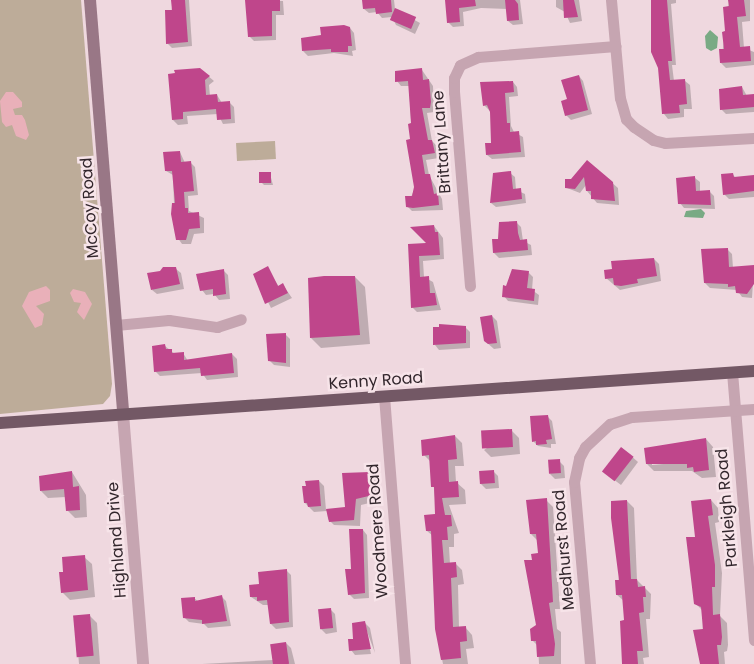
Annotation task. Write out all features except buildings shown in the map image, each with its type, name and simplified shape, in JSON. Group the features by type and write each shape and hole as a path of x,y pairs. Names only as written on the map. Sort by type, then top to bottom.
{"main road":[{"name":"McCoy Road","path":"90,0 123,414"},
{"name":"Kenny Road","path":"0,423 754,371"}],"street":[{"path":"611,0 622,109 626,119 642,134 653,140 677,143 754,138"},
{"name":"Brittany Lane","path":"470,286 454,92 454,78 460,65 478,57 616,46"},
{"path":"116,325 169,320 217,327 241,319"},
{"name":"Parkleigh Road","path":"732,372 754,640"},
{"name":"Woodmere Road","path":"384,396 404,664"},
{"path":"735,410 754,409"},
{"name":"Medhurst Road","path":"590,664 574,482 579,458 592,437 610,424 632,417 735,410"},
{"name":"Highland Drive","path":"123,414 143,664"}],"shaded area":[{"path":"0,0 81,0 112,384 110,396 103,404 0,414"},
{"path":"710,30 718,37 717,48 711,51 706,48 705,36"},
{"path":"275,141 276,159 237,161 236,143"},
{"path":"701,209 705,213 703,218 684,217 686,211"}],"sand":[{"path":"6,92 13,92 22,102 22,107 13,109 15,115 22,115 25,120 29,135 26,140 16,136 12,125 6,127 2,122 0,101"},
{"path":"46,286 50,290 50,301 36,306 44,314 42,325 35,328 22,306 29,292"},
{"path":"73,289 85,292 92,304 84,320 77,312 81,303 74,302 70,293"}]}
